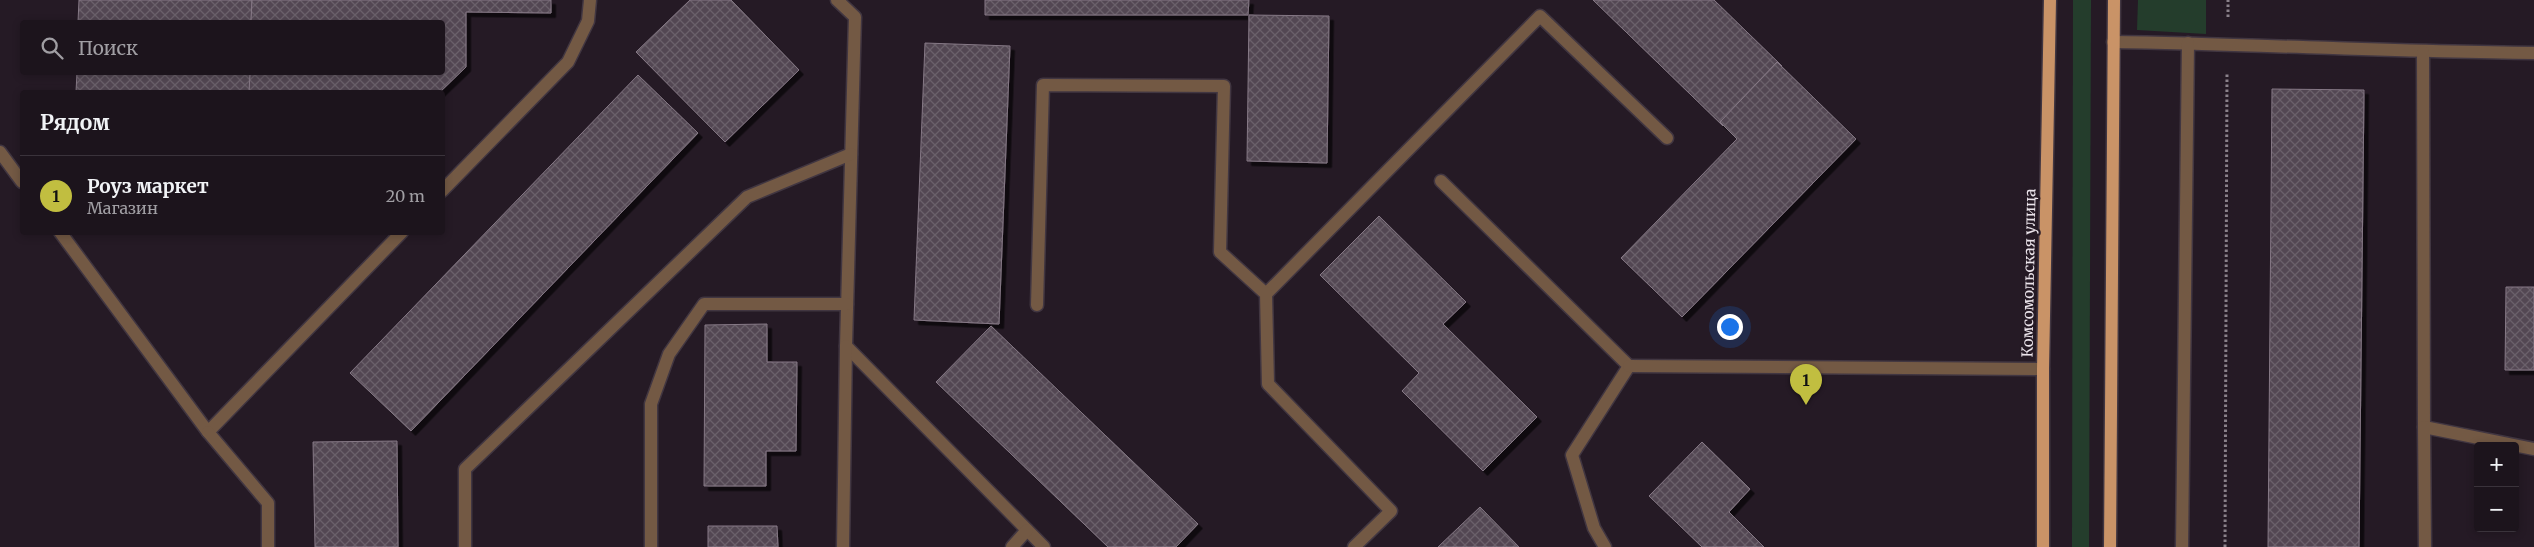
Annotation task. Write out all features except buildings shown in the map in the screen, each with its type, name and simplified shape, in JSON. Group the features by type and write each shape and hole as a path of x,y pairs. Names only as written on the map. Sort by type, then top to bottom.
{"main road":[{"name":"Комсомольская улица","path":"2043,547 2043,369 2050,0"},
{"path":"2110,547 2114,0"}],"lane":[{"path":"445,188 568,62 588,21 590,0"},
{"path":"837,0 855,16 846,346 843,547"},
{"path":"1354,547 1391,511 1268,384 1266,294 1540,16 1667,138"},
{"path":"2113,42 2228,44 2423,52 2534,53"},
{"path":"2182,547 2188,43"},
{"path":"2423,52 2425,547"},
{"path":"1037,305 1043,85 1224,86 1220,252 1266,294"},
{"path":"0,152 20,179"},
{"path":"465,547 465,469 747,197 851,154"},
{"path":"1440,181 1629,366 2043,369"},
{"path":"62,235 208,432 268,503 268,547"},
{"path":"208,432 399,235"},
{"path":"651,547 651,404 669,354 704,304 847,304"},
{"path":"846,346 1044,547"},
{"path":"1605,547 1594,528 1572,455 1629,366"},
{"path":"2424,427 2534,448"},
{"path":"1012,547 1027,530"}],"path":[{"path":"2225,547 2228,0"}],"green space":[{"path":"2073,0 2091,0 2089,547 2072,547"},
{"path":"2138,0 2206,0 2206,34 2137,30"}],"place":[{"name":"Роуз маркет","path":"1806,405"}]}
